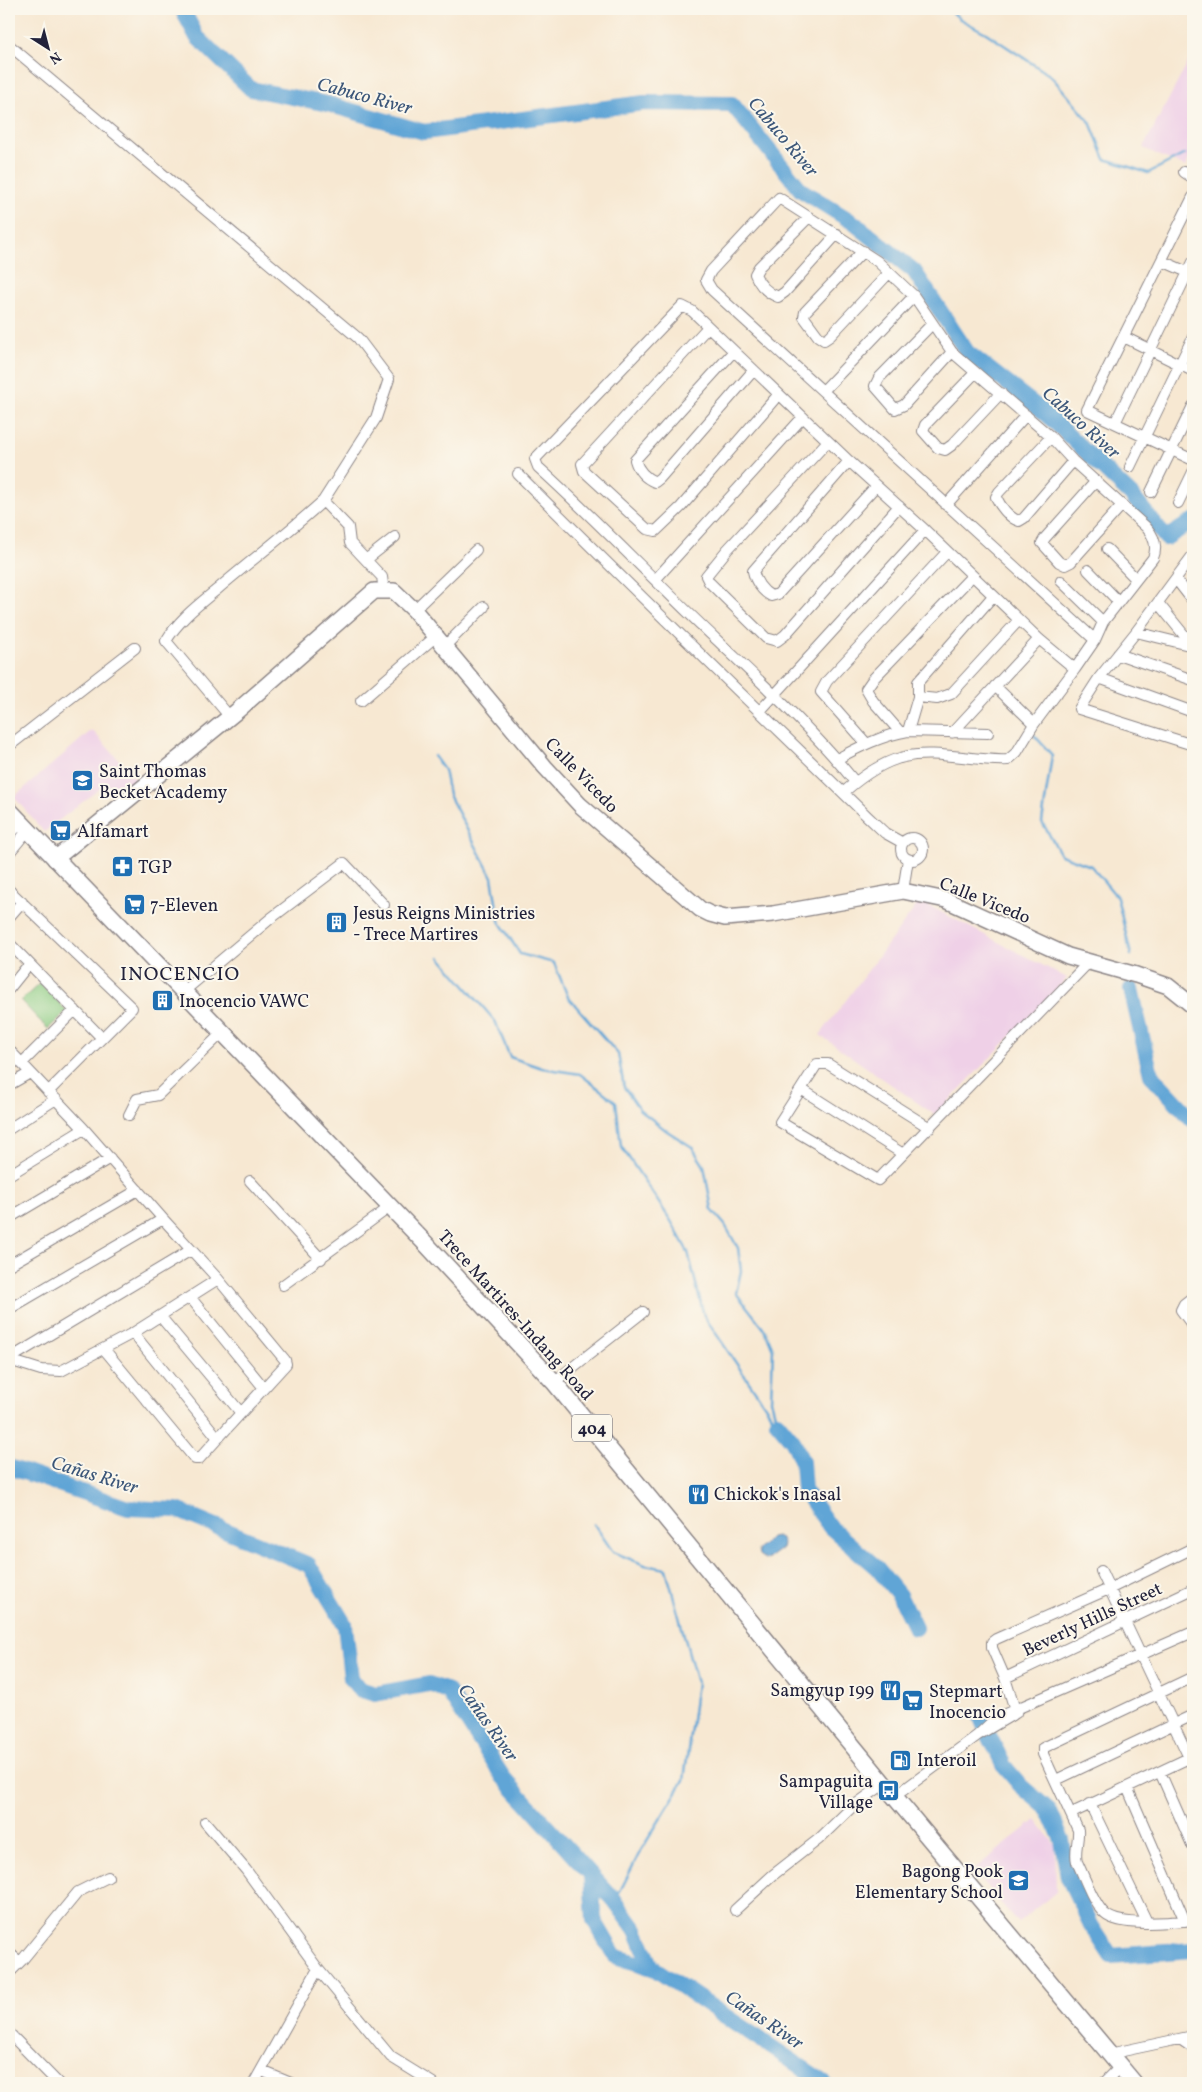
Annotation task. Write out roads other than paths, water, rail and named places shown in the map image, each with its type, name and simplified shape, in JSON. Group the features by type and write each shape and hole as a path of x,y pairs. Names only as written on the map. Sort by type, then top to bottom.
{"main road":[{"name":"Trece Martires-Indang Road","path":"9,810 390,1207 554,1382 889,1791 1134,2083"}],"street":[{"path":"9,45 358,338 389,379 376,418 323,501 197,606 172,630 166,641 230,717"},
{"path":"1193,197 1087,410 1193,460"},
{"path":"844,792 871,771 904,756 919,755 1008,760 1017,752 1034,724 1075,669 1094,640 1103,622 1153,558 1156,546 1151,532 1146,527 1073,461 1051,437 952,352 914,296 877,261 779,198 711,271 706,280 712,290 1094,640"},
{"path":"809,217 759,267 755,274 757,281 770,294 778,297 785,292 837,234"},
{"path":"863,251 805,312 804,317 818,336 824,340 830,336 889,273"},
{"path":"1162,261 1191,273"},
{"path":"1115,423 1191,273 1193,262"},
{"path":"823,391 914,296"},
{"path":"855,782 837,759 776,694 718,642 589,514 538,467 535,459 682,306 692,311 753,371 925,530 1039,639 1075,669"},
{"path":"932,324 878,378 875,386 879,392 895,409 904,405 952,352"},
{"path":"708,327 582,464 584,470 647,529 656,531 681,507 779,394"},
{"path":"1124,337 1193,370"},
{"path":"1130,467 1193,337"},
{"path":"733,352 636,460 637,467 648,479 655,482 660,478 753,371"},
{"path":"975,373 925,425 923,431 938,448 945,450 952,445 1001,393"},
{"path":"1151,492 1193,406"},
{"path":"946,505 1026,416"},
{"path":"655,580 802,417"},
{"path":"1051,437 996,497 1014,520 1019,521 1024,518 1073,461"},
{"path":"828,441 727,550 706,576 709,582 766,638 777,642 785,635 899,506"},
{"path":"849,461 754,571 754,578 765,593 771,596 778,594 876,486"},
{"path":"1178,503 1193,472"},
{"path":"518,474 638,595 760,710 885,833 902,844"},
{"path":"1096,482 1045,538 1042,544 1059,562 1065,565 1071,562 1122,505"},
{"path":"55,859 230,717 374,591 384,591 382,577 350,543 348,527 323,501"},
{"path":"760,710 925,530"},
{"path":"367,559 395,537"},
{"path":"1107,549 1136,579"},
{"path":"414,610 476,550"},
{"path":"866,744 821,692 827,681 947,552"},
{"path":"1193,555 1158,604 1099,678 1079,709 1193,745"},
{"path":"1088,570 1119,602"},
{"path":"904,732 873,701 866,689 873,679 972,576"},
{"path":"1176,579 1193,601"},
{"path":"1061,581 1103,622"},
{"name":"Calle Vicedo","path":"384,591 394,591 414,610 545,767 580,805 700,909 724,918 773,914 903,891 946,900 1068,956 1168,986 1193,1006"},
{"path":"904,732 918,697 918,682 993,596"},
{"path":"1158,604 1193,646"},
{"path":"361,701 484,607"},
{"path":"918,697 937,699 951,694 1019,620"},
{"path":"1136,632 1193,646"},
{"path":"952,733 1039,639"},
{"path":"9,746 135,648"},
{"path":"1118,654 1193,680"},
{"path":"1099,678 1193,709"},
{"path":"995,686 1034,724"},
{"path":"837,759 866,744 904,732 988,732"},
{"path":"9,835 24,826"},
{"path":"9,853 24,826"},
{"path":"914,838 923,844 924,848 921,856 915,860 908,859 902,853 902,844 906,839 914,838"},
{"path":"903,891 908,859"},
{"path":"182,992 270,920 344,863 384,905"},
{"path":"9,890 132,1008 48,1092"},
{"path":"9,917 22,902"},
{"path":"9,943 102,1038"},
{"path":"930,1128 828,1064 817,1064 780,1122 878,1180 930,1128 1088,963"},
{"path":"9,989 29,964"},
{"path":"22,1063 75,1010"},
{"path":"129,1115 137,1099 158,1095 222,1033"},
{"path":"9,1050 84,1129 162,1219 218,1279 285,1360 286,1364 199,1458 195,1459 191,1457 104,1349"},
{"path":"9,1085 30,1073"},
{"path":"801,1089 903,1154"},
{"path":"9,1129 56,1099"},
{"path":"9,1174 84,1129"},
{"path":"9,1218 110,1158"},
{"path":"250,1181 321,1258"},
{"path":"9,1265 138,1190"},
{"path":"283,1285 390,1207"},
{"path":"9,1309 162,1219"},
{"path":"9,1359 191,1250"},
{"path":"9,1359 41,1370 61,1371 133,1333 218,1279"},
{"path":"190,1297 264,1388"},
{"path":"1193,1297 1184,1304 1181,1310 1193,1326"},
{"path":"554,1382 643,1312"},
{"path":"160,1316 241,1413"},
{"path":"133,1333 218,1438"},
{"path":"1016,1711 992,1648 992,1642 1109,1589 1193,1548"},
{"path":"1072,1813 1126,1787 1192,1760 1158,1693 1101,1571"},
{"name":"Beverly Hills Street","path":"1005,1678 1193,1589"},
{"path":"735,1910 780,1869 819,1839 852,1806 889,1791 1016,1711 1193,1632"},
{"path":"1126,1787 1189,1920 1135,1924 1106,1916 1100,1909 1077,1862 1075,1854 1079,1838 1078,1830 1043,1748 1193,1677"},
{"path":"1056,1780 1193,1714"},
{"path":"1160,1772 1193,1847"},
{"path":"1090,1804 1146,1922"},
{"path":"205,1822 246,1870 318,1969 391,2057 433,2083"},
{"path":"9,1973 78,1892 108,1876"},
{"path":"9,1953 20,1962"},
{"path":"254,2083 318,1969"},
{"path":"9,2033 58,2083"},
{"path":"1109,2054 1193,2036"},
{"path":"1180,2039 1193,2048"},
{"path":"1104,2083 1120,2067"},
{"path":"262,2071 291,2083"}],"water":[{"path":"776,1536 780,1538 783,1544 782,1548 766,1560 759,1555 758,1550 771,1537"}],"waterway":[{"name":"Cabuco River","path":"182,9 197,37 251,89 328,104 424,132 644,103 732,104 801,190 854,223 914,271 967,352 1044,412 1132,496 1166,538 1193,521"},
{"path":"950,10 960,19 986,33 1051,76 1090,122 1105,159 1148,173 1185,154"},
{"path":"1033,734 1052,755 1042,822 1061,855 1091,866 1117,897 1131,955"},
{"path":"434,756 444,770 449,795 492,877 499,921 520,954 554,963 568,997 618,1054 624,1087 640,1110 692,1147 704,1166 712,1210 725,1225 738,1248 741,1271 736,1293 765,1330 773,1349 771,1400 777,1422"},
{"path":"440,957 495,1021 510,1057 542,1068 580,1074 616,1102 621,1146 671,1221 688,1252 704,1316 774,1419"},
{"path":"1131,989 1151,1075 1193,1120"},
{"path":"777,1422 793,1441 802,1462 804,1490 830,1527 877,1568 899,1595 915,1628"},
{"name":"Cañas River","path":"9,1467 128,1508 177,1510 309,1565 345,1625 351,1678 359,1689 375,1694 429,1684 448,1691 503,1777 615,1901 636,1930 652,1967 825,2083"},
{"path":"594,1524 613,1552 645,1565 666,1569 697,1683 684,1780 640,1852 615,1901"},
{"path":"981,1719 1004,1766 1021,1786 1049,1810 1062,1840 1068,1877 1091,1925 1111,1956 1193,1950"},
{"path":"591,1875 594,1920 615,1956 655,1969"}],"place":[{"name":"Saint Thomas Becket Academy","path":"83,781"},
{"name":"Alfamart","path":"61,831"},
{"name":"TGP","path":"122,867"},
{"name":"7-Eleven","path":"134,905"},
{"name":"Jesus Reigns Ministries - Trece Martires","path":"337,923"},
{"name":"Inocencio VAWC","path":"163,1001"},
{"name":"Chickok's Inasal","path":"698,1494"},
{"name":"Samgyup 199","path":"890,1690"},
{"name":"Stepmart Inocencio","path":"913,1701"},
{"name":"Interoil","path":"901,1760"},
{"name":"Sampaguita Village","path":"889,1791"},
{"name":"Bagong Pook Elementary School","path":"1019,1881"}],"district":[{"name":"INOCENCIO","path":"180,973"}]}
